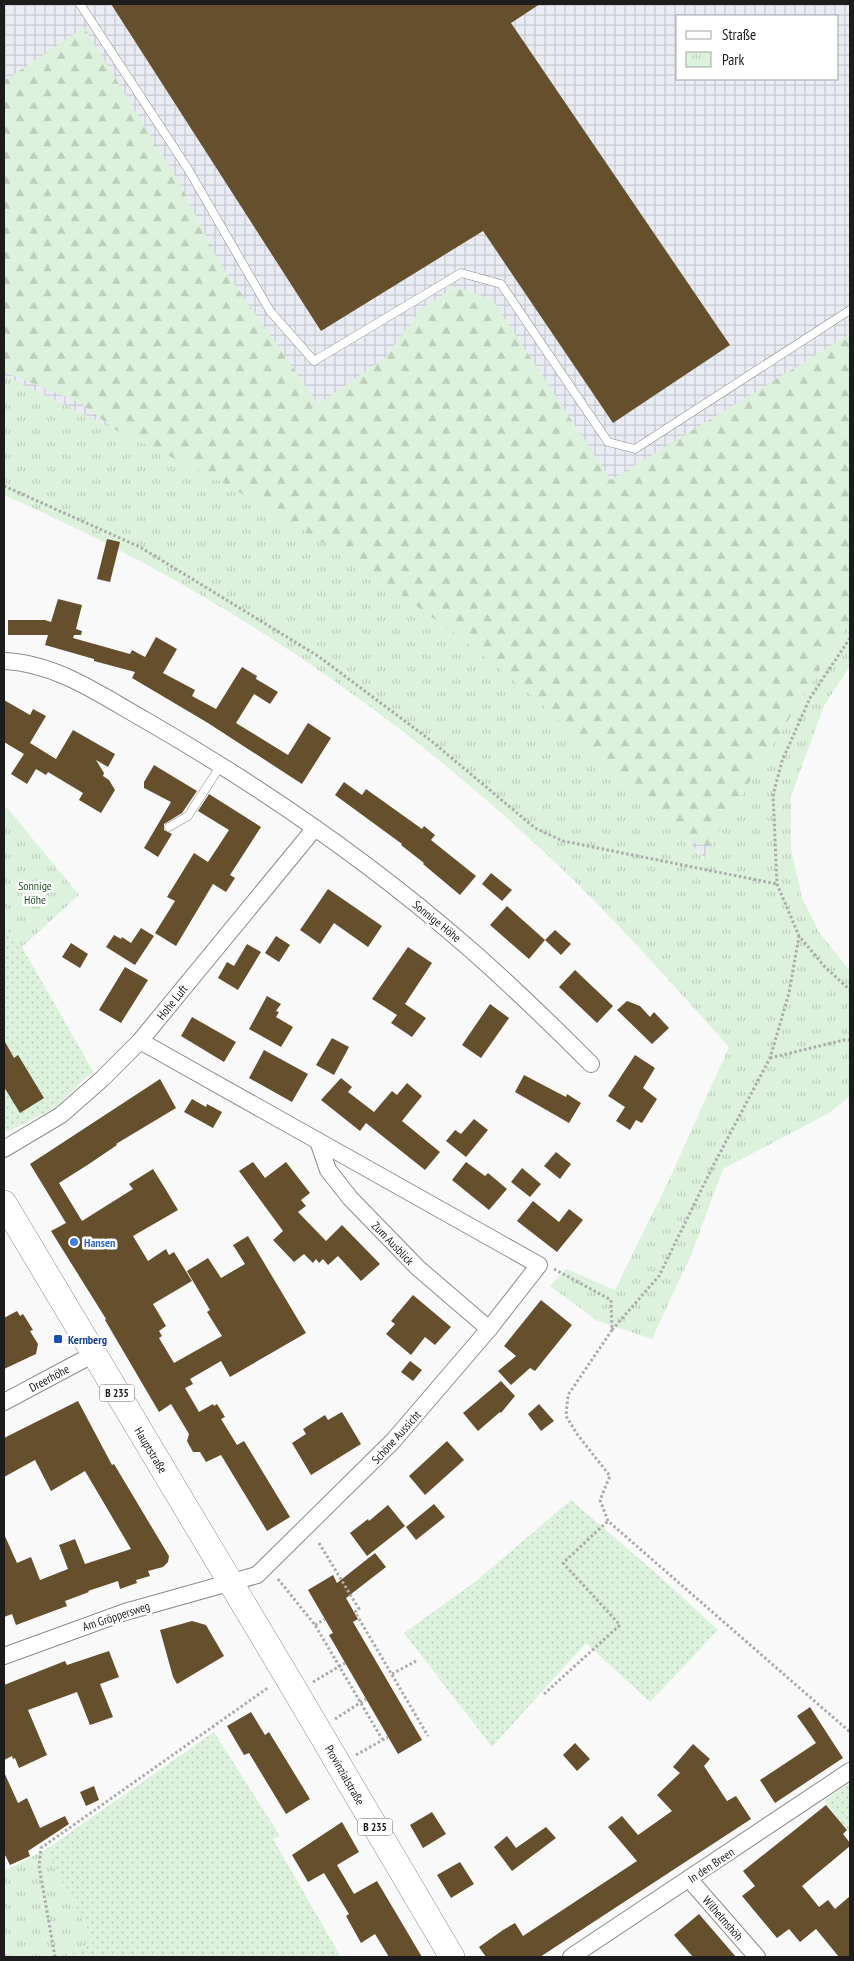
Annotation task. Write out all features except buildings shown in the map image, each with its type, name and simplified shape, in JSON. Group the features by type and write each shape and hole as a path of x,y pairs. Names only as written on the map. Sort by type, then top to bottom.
{"main road":[{"name":"Hauptstraße","path":"4,1203 294,1688"},
{"name":"Provinzialstraße","path":"294,1688 452,1957"}],"street":[{"name":"Sonnige Höhe","path":"4,661 38,666 65,676 221,765 315,828 374,870 464,944 526,1000 591,1064"},
{"name":"Hohe Luft","path":"4,1149 61,1115 102,1079 140,1041 315,828"},
{"path":"140,1041 539,1265"},
{"name":"Zum Ausblick","path":"318,1142 328,1170 350,1198 418,1268 489,1329"},
{"name":"Schöne Aussicht","path":"230,1582 257,1575 400,1434 489,1329 539,1265"},
{"name":"Dreerhöhe","path":"4,1402 94,1354"},
{"name":"Am Gröppersweg","path":"4,1656 125,1612 230,1582"},
{"name":"In den Breen","path":"571,1957 850,1772"},
{"name":"Wilhelmshöh","path":"690,1879 757,1957"}],"lane":[{"path":"80,4 188,169 270,311 314,361 461,273 501,284 608,442 635,448 850,310"},
{"path":"169,827 188,816 221,765"}],"path":[{"path":"4,486 140,547 318,656 429,739 535,828 563,841 777,884"},
{"path":"850,638 810,698 782,761 773,795 777,884 799,936 825,967 850,990"},
{"path":"799,936 789,993 770,1058 713,1166 659,1276 612,1330 568,1394 566,1416 577,1434 610,1476 600,1500 608,1521 850,1732"},
{"path":"770,1058 850,1040"},
{"path":"539,1265 555,1269 610,1300 612,1330"},
{"path":"544,1694 620,1625 564,1563 608,1521"},
{"path":"319,1543 359,1609 355,1612 428,1736"},
{"path":"278,1579 315,1625 382,1739"},
{"path":"315,1625 325,1619"},
{"path":"392,1674 416,1661"},
{"path":"55,1957 39,1866 41,1848 294,1688 345,1663"},
{"path":"319,1730 366,1699"},
{"path":"340,1766 388,1737"}],"shaded area":[{"path":"4,4 850,4 850,622 709,847 705,859 674,827 4,375"}],"green space":[{"path":"84,27 179,182 218,260 318,404 385,358 421,309 455,287 492,299 611,480 850,334 850,622 709,847 620,819 79,402 4,372 4,81"},
{"path":"4,375 220,481 303,530 383,582 461,638 534,697 674,827 704,859 709,847 850,622 850,666 824,706 791,796 791,849 802,898 819,932 850,971 850,1096 829,1113 723,1169 692,1253 652,1339 598,1321 550,1286 566,1269 615,1290 669,1180 729,1047 583,889 472,787 410,737 282,645 215,604 76,528 4,495"},
{"name":"Sonnige Höhe","path":"4,807 9,810 79,895 22,947 4,927"},
{"path":"4,927 22,947 93,1071 55,1108 7,1132 4,1127"},
{"path":"571,1500 657,1574 718,1630 650,1702 586,1643 492,1747 404,1633 475,1582"},
{"path":"214,1732 280,1836 273,1839 341,1957 65,1957 94,1941 45,1850"},
{"path":"850,1783 850,1833 824,1801"},
{"path":"45,1850 94,1941 65,1957 4,1957 4,1871"}],"place":[{"name":"Hansen","path":"74,1242"},
{"name":"Kernberg","path":"58,1339"}]}
